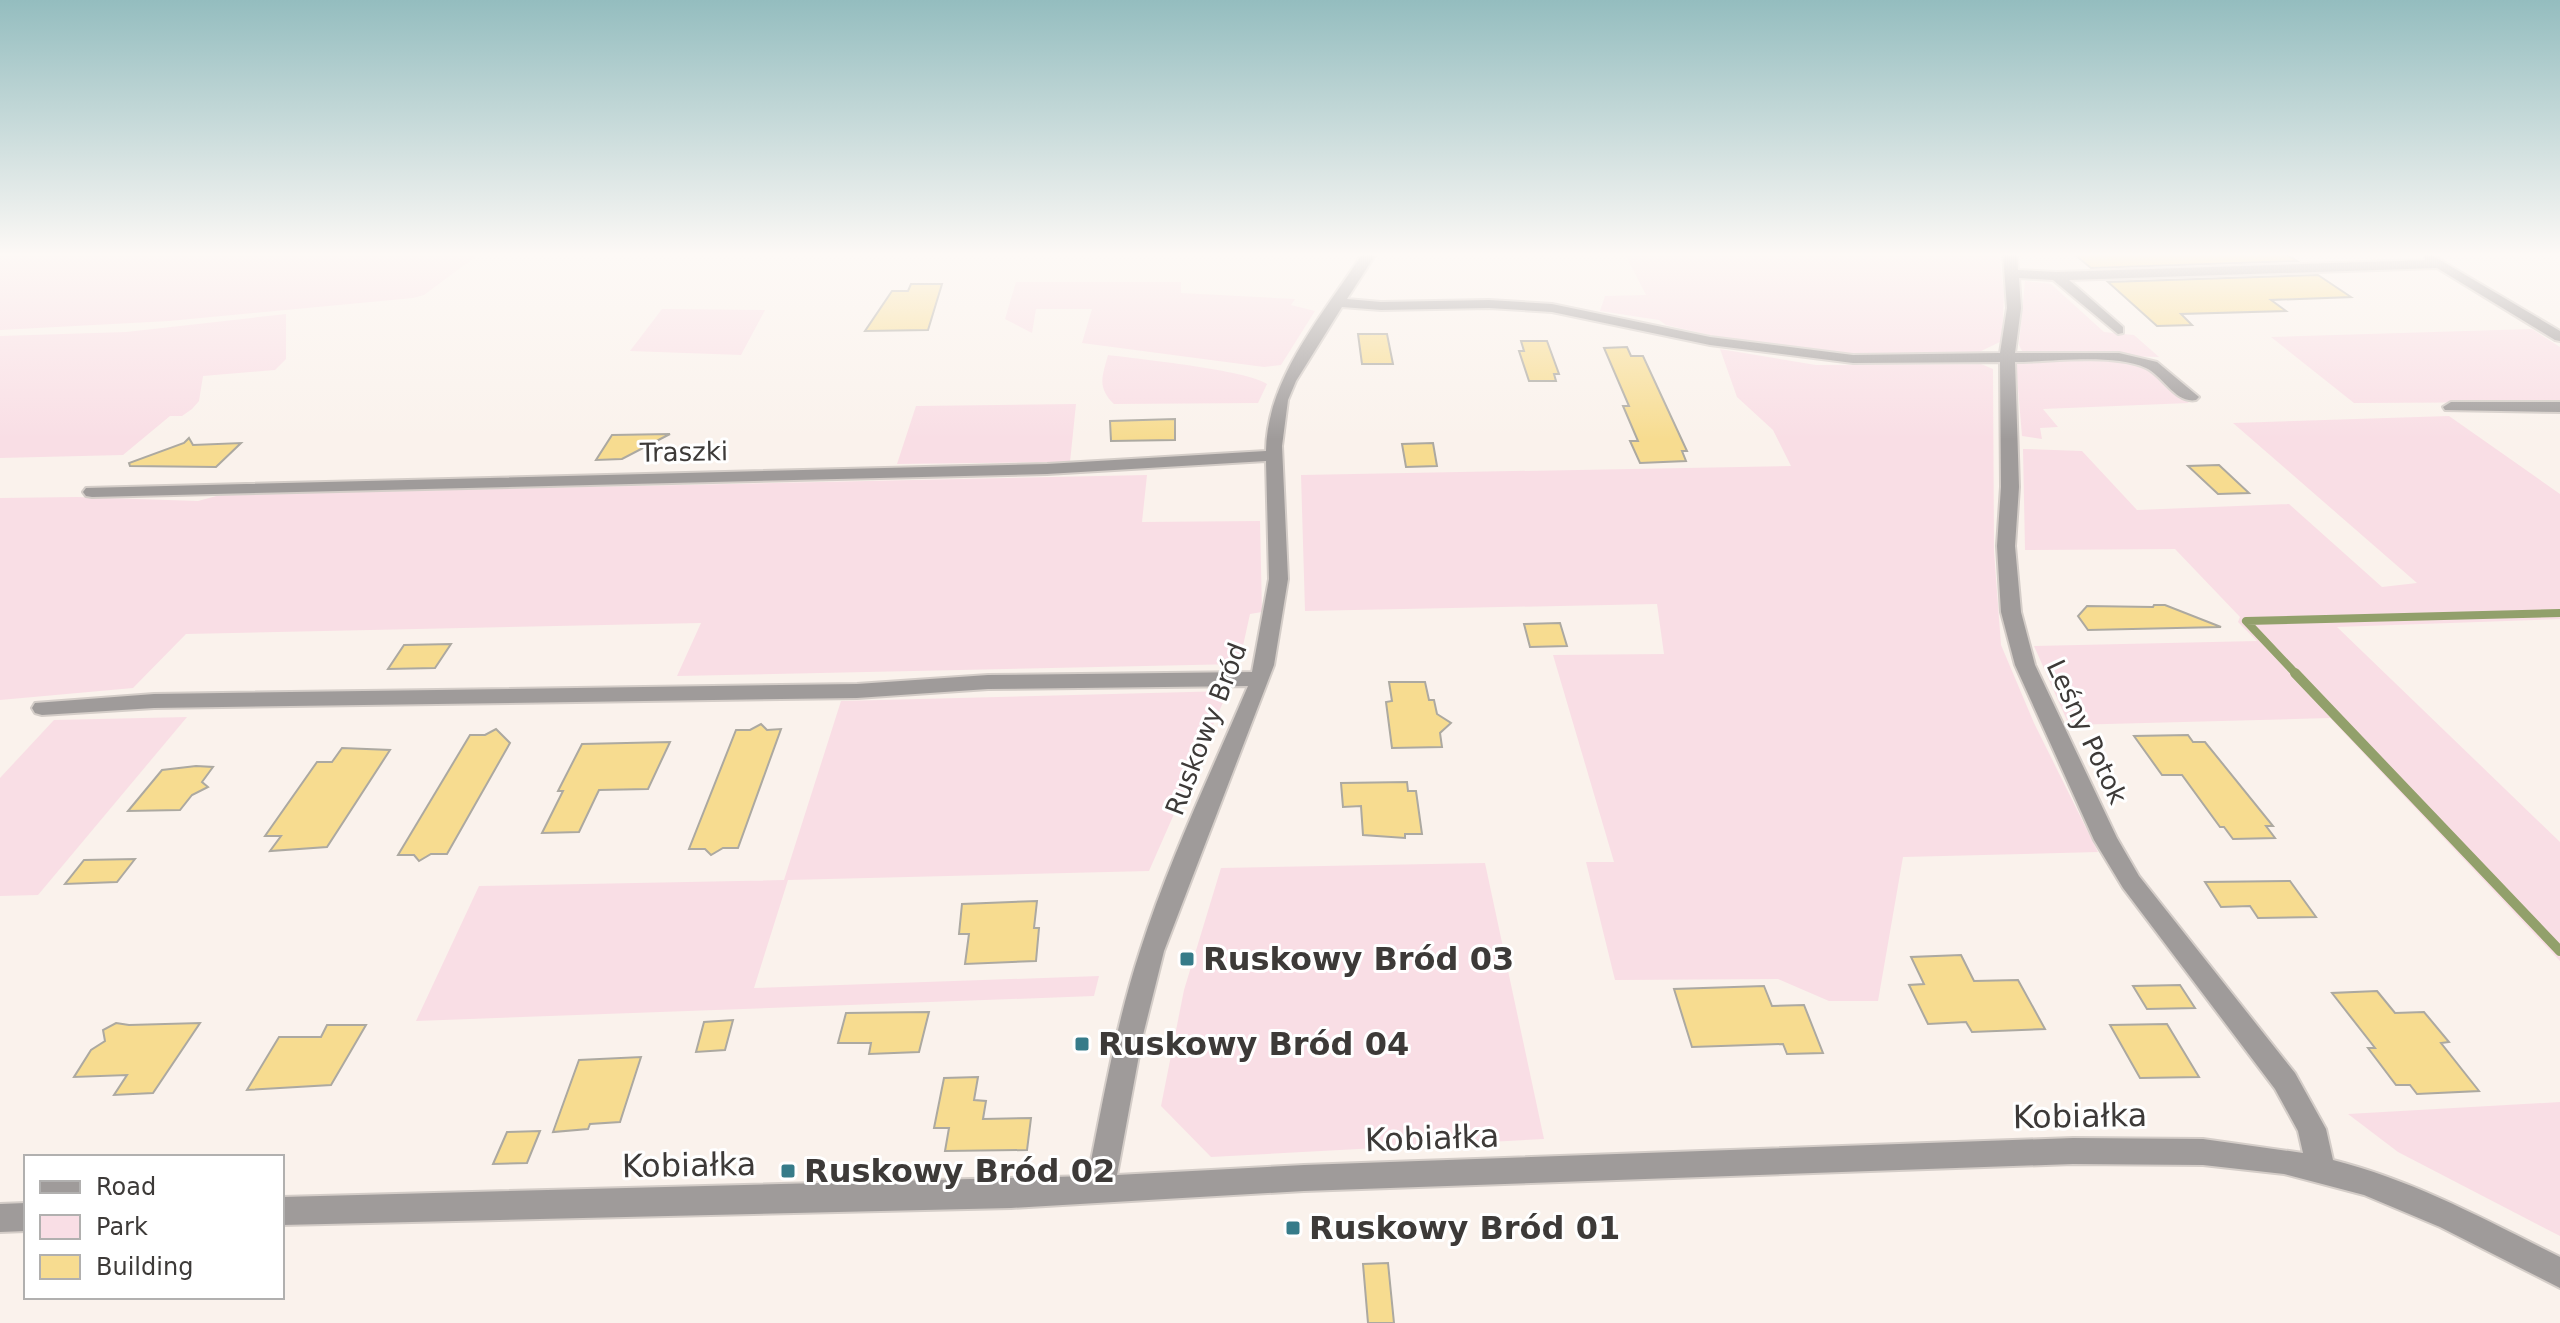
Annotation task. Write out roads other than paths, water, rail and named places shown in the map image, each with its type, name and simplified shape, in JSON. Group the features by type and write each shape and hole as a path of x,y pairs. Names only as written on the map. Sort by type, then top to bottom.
{"street":[{"name":"Ruskowy Bród","path":"1100,1189 1129,1043 1152,953 1191,844 1261,679 1276,611 1279,568 1275,456 1279,400 1329,316"},
{"path":"1589,316 1710,341 1853,359 2007,356 2137,359 2162,371 2191,397"},
{"name":"Leśny Potok","path":"2013,316 2007,356 2011,475 2006,546 2011,612 2025,665 2106,840 2131,882 2285,1081 2312,1129 2320,1168"},
{"path":"2102,316 2118,330"},
{"path":"2525,316 2560,337"},
{"path":"2451,407 2560,407"},
{"name":"Traszki","path":"92,492 262,485 1046,470 1139,466 1216,457 1275,456"},
{"path":"42,708 154,701 857,691 988,682 1261,679"},
{"name":"Kobiałka","path":"284,1211 1100,1189 1329,1177 2073,1151 2218,1153 2320,1168 2409,1198 2560,1273"},
{"path":"0,1218 24,1217"}],"waterway":[{"path":"2297,675 2246,621 2560,613"},
{"path":"2295,673 2560,951"}],"place":[{"name":"Ruskowy Bród 03","path":"1187,959"},
{"name":"Ruskowy Bród 04","path":"1082,1044"},
{"name":"Ruskowy Bród 02","path":"788,1171"},
{"name":"Ruskowy Bród 01","path":"1293,1228"}]}
